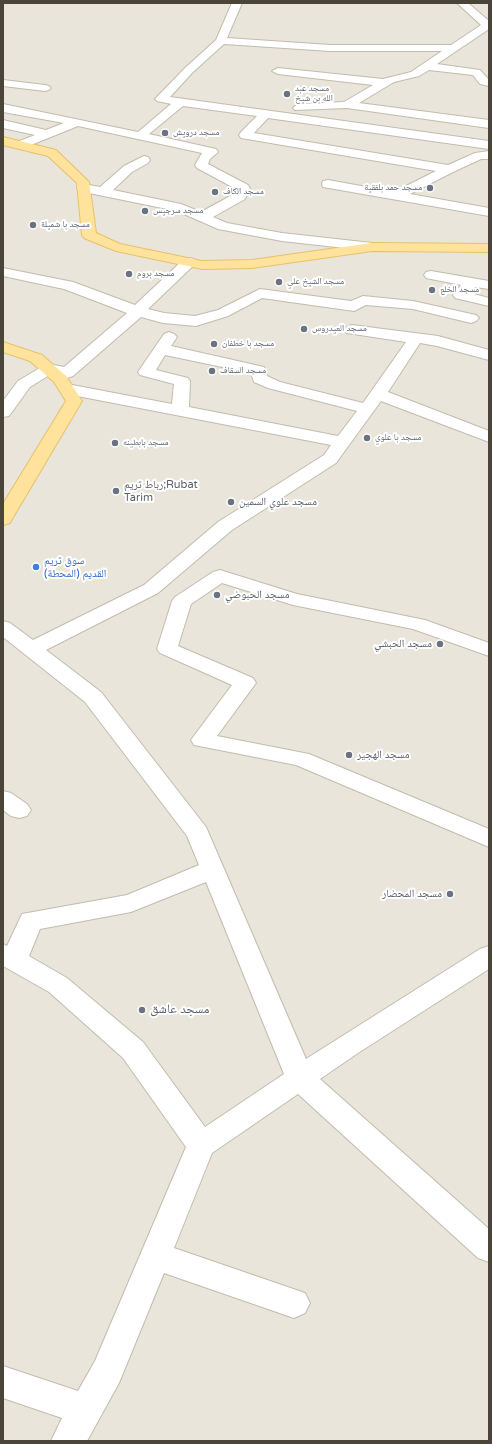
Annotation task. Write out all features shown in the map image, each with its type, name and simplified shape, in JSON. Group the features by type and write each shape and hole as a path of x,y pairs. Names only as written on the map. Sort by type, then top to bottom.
{"main road":[{"path":"3,141 52,152 83,182 89,235 116,247 202,265 252,264 372,247 489,248"},
{"path":"3,347 36,358 60,379 74,400 3,519"}],"street":[{"path":"237,3 221,41 189,70 161,99 266,113 486,150"},
{"path":"347,106 386,83 415,74 489,25 464,3 450,3"},
{"path":"221,41 330,48 453,48"},
{"path":"329,69 330,48"},
{"path":"426,66 476,72 484,82 489,83"},
{"path":"278,70 329,69 386,83"},
{"path":"3,83 45,88"},
{"path":"140,136 180,102"},
{"path":"253,111 347,106 489,124"},
{"path":"3,108 77,122 212,152 205,157 201,165 243,188 240,196 202,217"},
{"path":"266,113 245,135 449,169"},
{"path":"21,145 77,122"},
{"path":"3,124 46,134"},
{"path":"486,150 489,131"},
{"path":"396,196 486,150"},
{"path":"103,192 128,169 144,160"},
{"path":"328,184 489,212"},
{"path":"84,188 181,208 223,226 282,237 372,247"},
{"path":"3,412 24,384 49,369 67,373 137,311 189,262"},
{"path":"3,272 68,285 137,311 163,318 196,321 224,313 260,293 354,306 363,300 413,306 471,318"},
{"path":"431,275 489,285"},
{"path":"470,282 460,295 489,302"},
{"path":"438,341 476,314 489,312"},
{"path":"180,319 146,372 182,381 180,411"},
{"path":"352,330 438,341 489,355"},
{"path":"32,650 151,589 225,526 330,459 378,394 416,338"},
{"path":"161,349 258,370 260,379 274,385 367,409"},
{"path":"67,389 343,442"},
{"path":"378,394 489,437"},
{"path":"489,650 418,624 293,599 220,576 182,601 167,648 245,683 202,740 301,759 489,839"},
{"path":"3,627 93,697 198,833 300,1078 489,1248"},
{"path":"201,1145 133,1050 58,985 8,957 31,921 132,903 213,869"},
{"path":"68,1441 107,1372 201,1145 300,1078 489,956"},
{"path":"155,1256 294,1303"},
{"path":"3,1382 86,1410"}],"shaded area":[{"path":"3,3 489,3 489,1441 3,1441"}],"place":[{"name":"مسجد عبد الله بن شيخ","path":"287,94"},
{"name":"مسجد درويش","path":"165,133"},
{"name":"مسجد حمد بلفقية","path":"430,188"},
{"name":"مسجد الكاف","path":"215,192"},
{"name":"مسجد سرجيس","path":"145,211"},
{"name":"مسجد با شميلة","path":"33,225"},
{"name":"مسجد بروم","path":"129,274"},
{"name":"مسجد الشيخ علي","path":"279,282"},
{"name":"مسجد الخلع","path":"432,290"},
{"name":"مسجد العيدروس","path":"304,329"},
{"name":"مسجد با خطفان","path":"214,344"},
{"name":"مسجد السقاف","path":"212,371"},
{"name":"مسجد با علوي","path":"367,438"},
{"name":"مسجد بابطينه","path":"115,443"},
{"name":"رباط تريم;Rubat Tarim","path":"116,491"},
{"name":"مسجد علوي السمين","path":"231,502"},
{"name":"سوق تريم القديم (المحطة)","path":"36,567"},
{"name":"مسجد الحبوضي","path":"217,595"},
{"name":"مسجد الحبشي","path":"440,644"},
{"name":"مسجد الهجير","path":"349,755"},
{"name":"مسجد المحضار","path":"450,894"},
{"name":"مسجد عاشق","path":"142,1010"}]}
